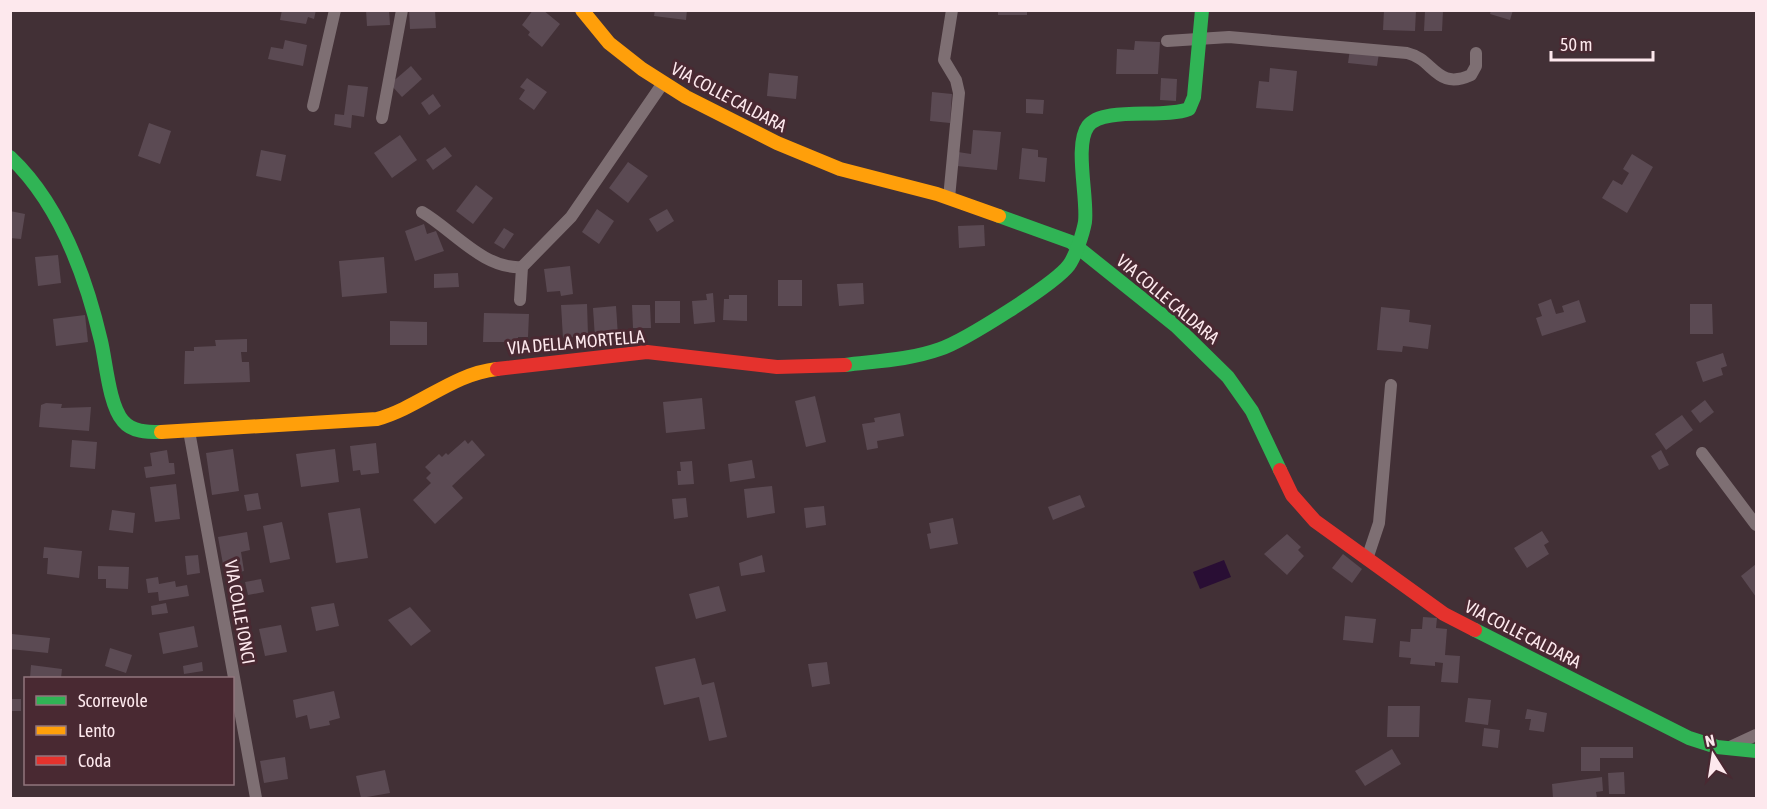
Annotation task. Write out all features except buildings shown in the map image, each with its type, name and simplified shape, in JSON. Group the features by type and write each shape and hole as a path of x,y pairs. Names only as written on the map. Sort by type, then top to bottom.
{"street":[{"path":"313,106 335,10"},
{"path":"382,118 402,10"},
{"name":"VIA COLLE CALDARA","path":"582,10 618,51 663,83 710,110 820,162 949,198 1054,234 1078,247 1176,326 1216,364 1252,411 1280,473 1297,503 1315,520 1367,559 1451,618 1678,733 1727,749 1756,751"},
{"path":"949,198 959,93 956,80 944,60 952,10"},
{"name":"VIA DELLA MORTELLA","path":"10,157 33,180 63,236 93,313 111,391 121,421 130,428 143,431 189,431 377,419 409,409 456,380 477,371 613,354 665,353 798,368 847,365 918,356 963,338 1057,278 1070,264 1078,247 1085,216 1083,140 1086,127 1091,120 1104,116 1170,116 1189,109 1194,97 1202,10"},
{"path":"1167,41 1200,37 1237,37 1407,53 1421,59 1436,74 1449,79 1471,75 1476,66 1476,53"},
{"path":"520,300 522,267 571,217 663,83"},
{"path":"422,212 488,260 505,267 522,267"},
{"path":"1367,559 1379,523 1391,385"},
{"name":"VIA COLLE IONCI","path":"189,431 234,677"},
{"path":"1702,453 1756,525"},
{"name":"VIA COLLE IONCI","path":"234,677 256,798"},
{"path":"1727,749 1756,735"}],"shaded area":[{"path":"1224,560 1231,577 1200,589 1193,572"}],"traffic: fast":[{"path":"845,365 905,358 952,344 1008,311 1060,274 1074,256 1085,222 1082,146 1088,126 1107,116 1178,112 1189,109 1194,97 1202,10"},
{"path":"10,157 43,196 79,267 95,317 111,394 118,414 127,425 135,429 161,432"},
{"path":"999,216 1071,242 1176,326 1228,377 1252,411 1280,470"},
{"path":"1475,630 1689,738 1717,747 1756,751"}],"traffic: slow":[{"path":"582,10 609,43 642,69 686,97 777,143 840,169 937,194 999,216"},
{"path":"161,432 377,419 408,407 465,377 497,369"}],"traffic: jam":[{"path":"497,369 647,352 777,367 845,365"},
{"path":"1280,470 1292,495 1315,521 1444,614 1475,630"}]}
